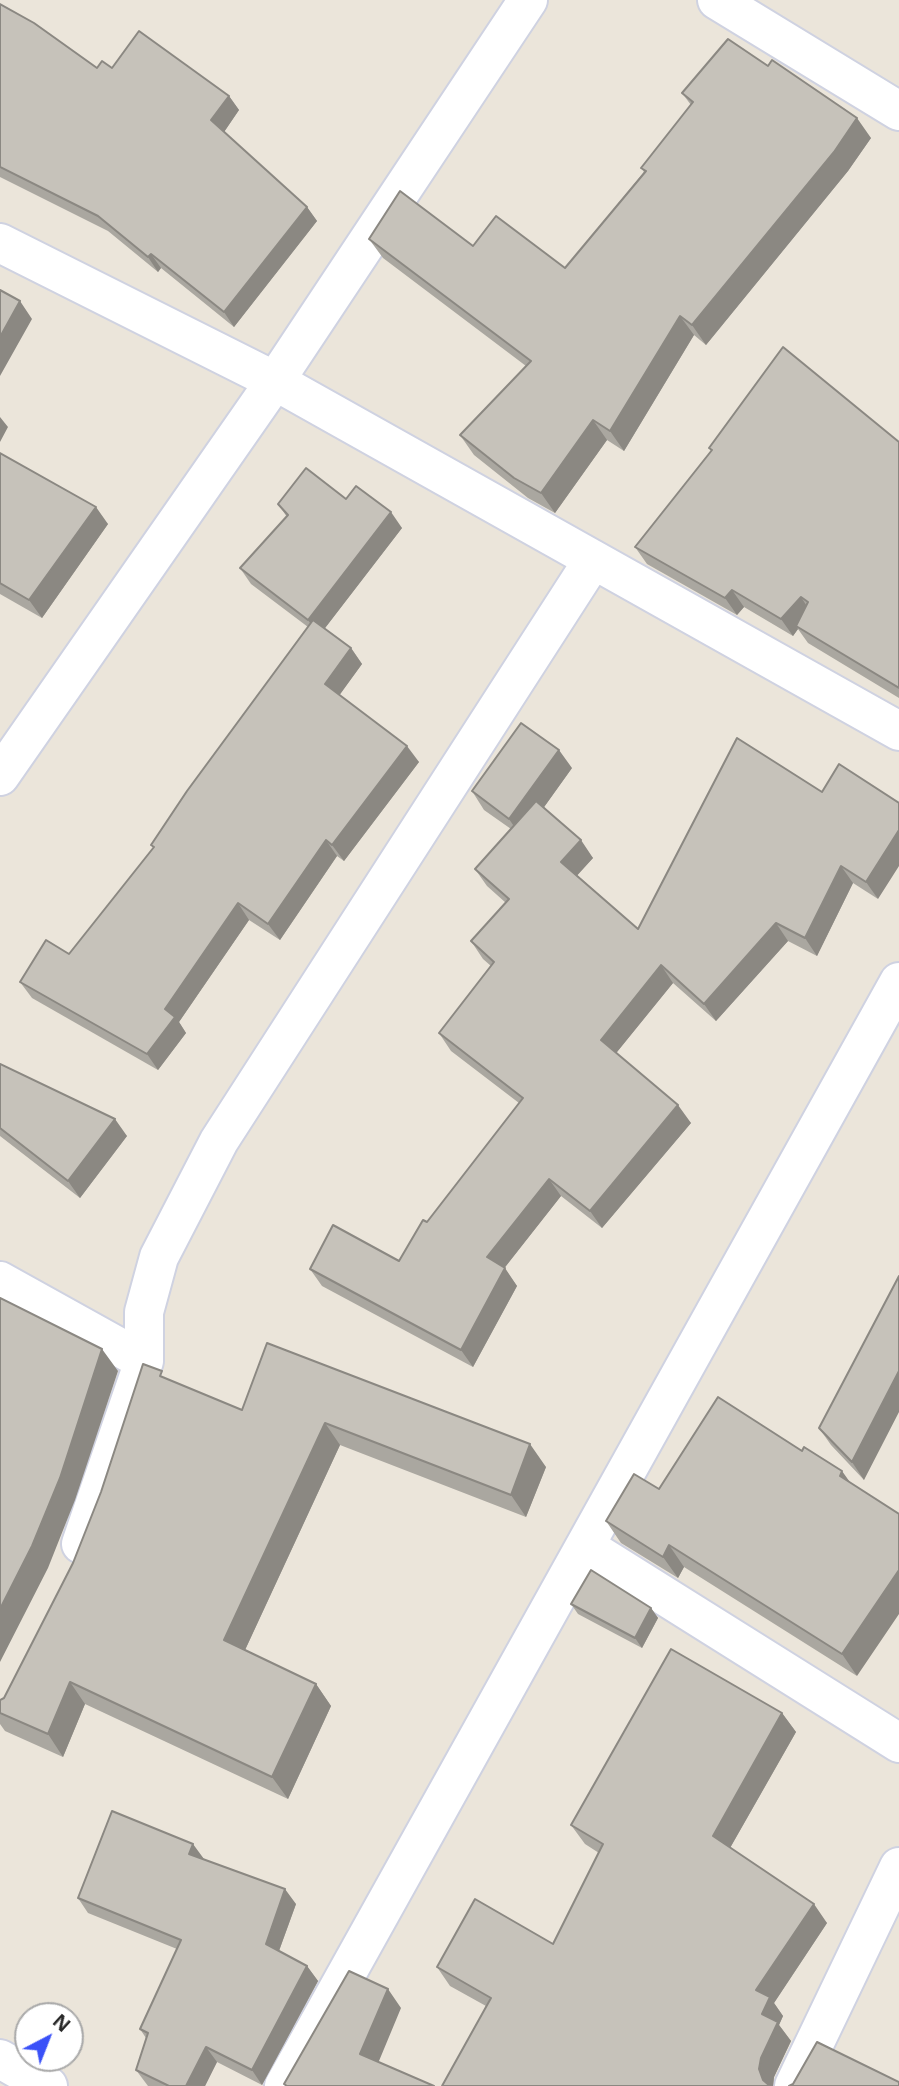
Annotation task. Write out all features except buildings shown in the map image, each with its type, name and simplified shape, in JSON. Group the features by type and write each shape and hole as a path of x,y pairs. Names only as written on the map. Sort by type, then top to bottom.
{"street":[{"path":"0,776 275,381 528,0"},
{"path":"718,0 899,111"},
{"path":"0,243 275,381 899,731"},
{"path":"68,1577 96,1508 144,1361 144,1312 159,1258 219,1141 593,560"},
{"path":"284,2086 899,982"},
{"path":"0,1281 144,1361"},
{"path":"585,1545 899,1743"},
{"path":"794,2086 899,1867"},
{"path":"0,2059 48,2086"}]}
